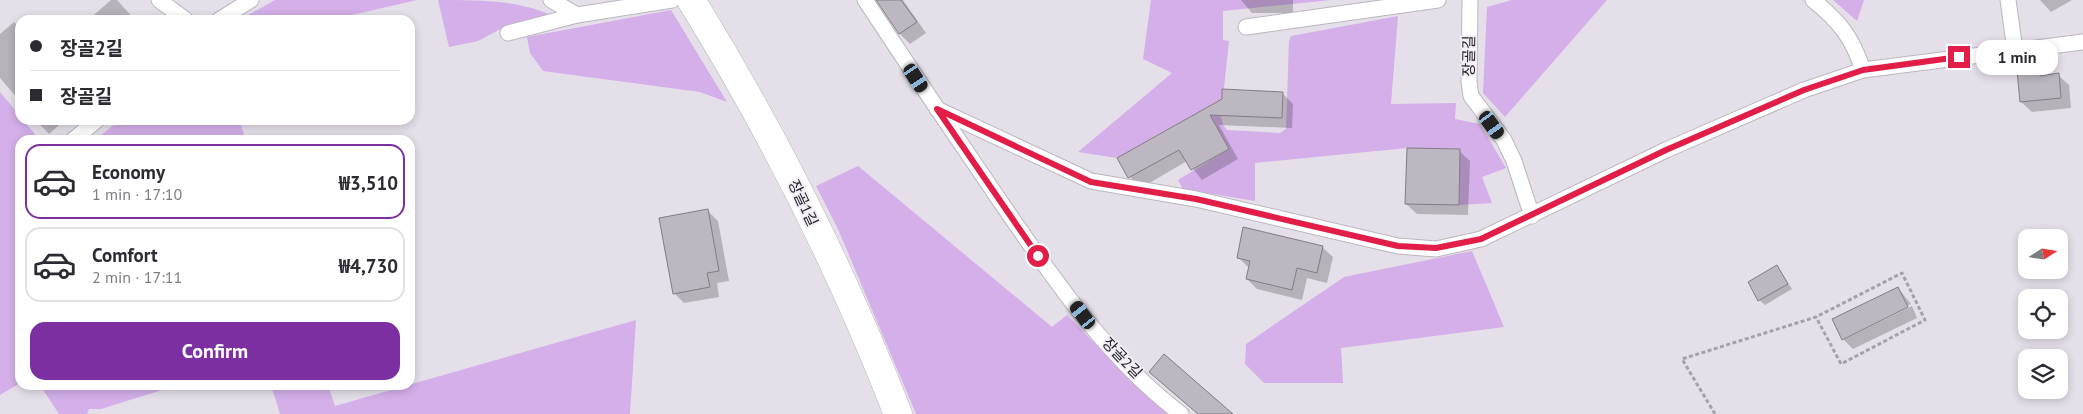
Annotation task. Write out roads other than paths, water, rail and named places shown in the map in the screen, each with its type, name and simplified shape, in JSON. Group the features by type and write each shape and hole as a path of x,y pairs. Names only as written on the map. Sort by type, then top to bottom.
{"street":[{"name":"장골1길","path":"691,0 775,143 841,281 898,414"}],"lane":[{"path":"159,0 179,15"},
{"path":"227,15 250,0"},
{"path":"551,0 577,15"},
{"path":"508,33 577,15 672,0"},
{"name":"장골2길","path":"864,0 1027,240 1095,330 1162,400 1180,414"},
{"path":"1246,26 1438,0"},
{"name":"장골길","path":"1470,0 1468,82 1471,96 1507,147 1532,216"},
{"path":"1813,0 1846,31 1856,49 1863,70"},
{"path":"2008,0 2015,50"},
{"path":"937,109 1091,182 1196,199 1398,246 1436,248 1481,239 1666,150 1804,90 1863,70 2083,42"},
{"path":"79,135 92,125"}]}
